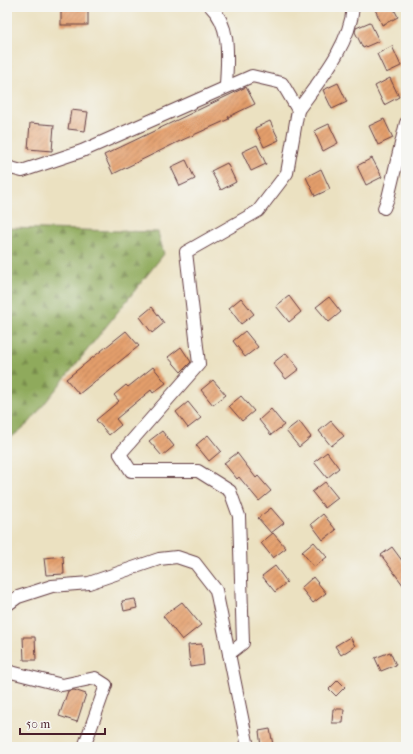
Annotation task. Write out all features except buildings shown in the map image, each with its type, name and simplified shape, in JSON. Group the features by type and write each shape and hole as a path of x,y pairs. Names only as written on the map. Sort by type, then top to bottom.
{"street":[{"path":"211,7 215,11 227,36 226,86"},
{"path":"229,654 243,643 239,516 230,491 198,471 130,471 120,454 199,364 186,252 258,211 287,173 298,110 338,53 352,19 353,7"},
{"path":"7,167 22,171 82,151 226,86 252,76 282,83 298,110"},
{"path":"384,208 388,198 406,123"},
{"path":"7,605 18,597 52,586 88,583 159,559 177,557 195,563 216,590 248,747"},
{"path":"7,671 62,685 95,678 106,685 84,747"}],"green space":[{"path":"7,228 158,232 164,254 29,423 7,441"}]}
